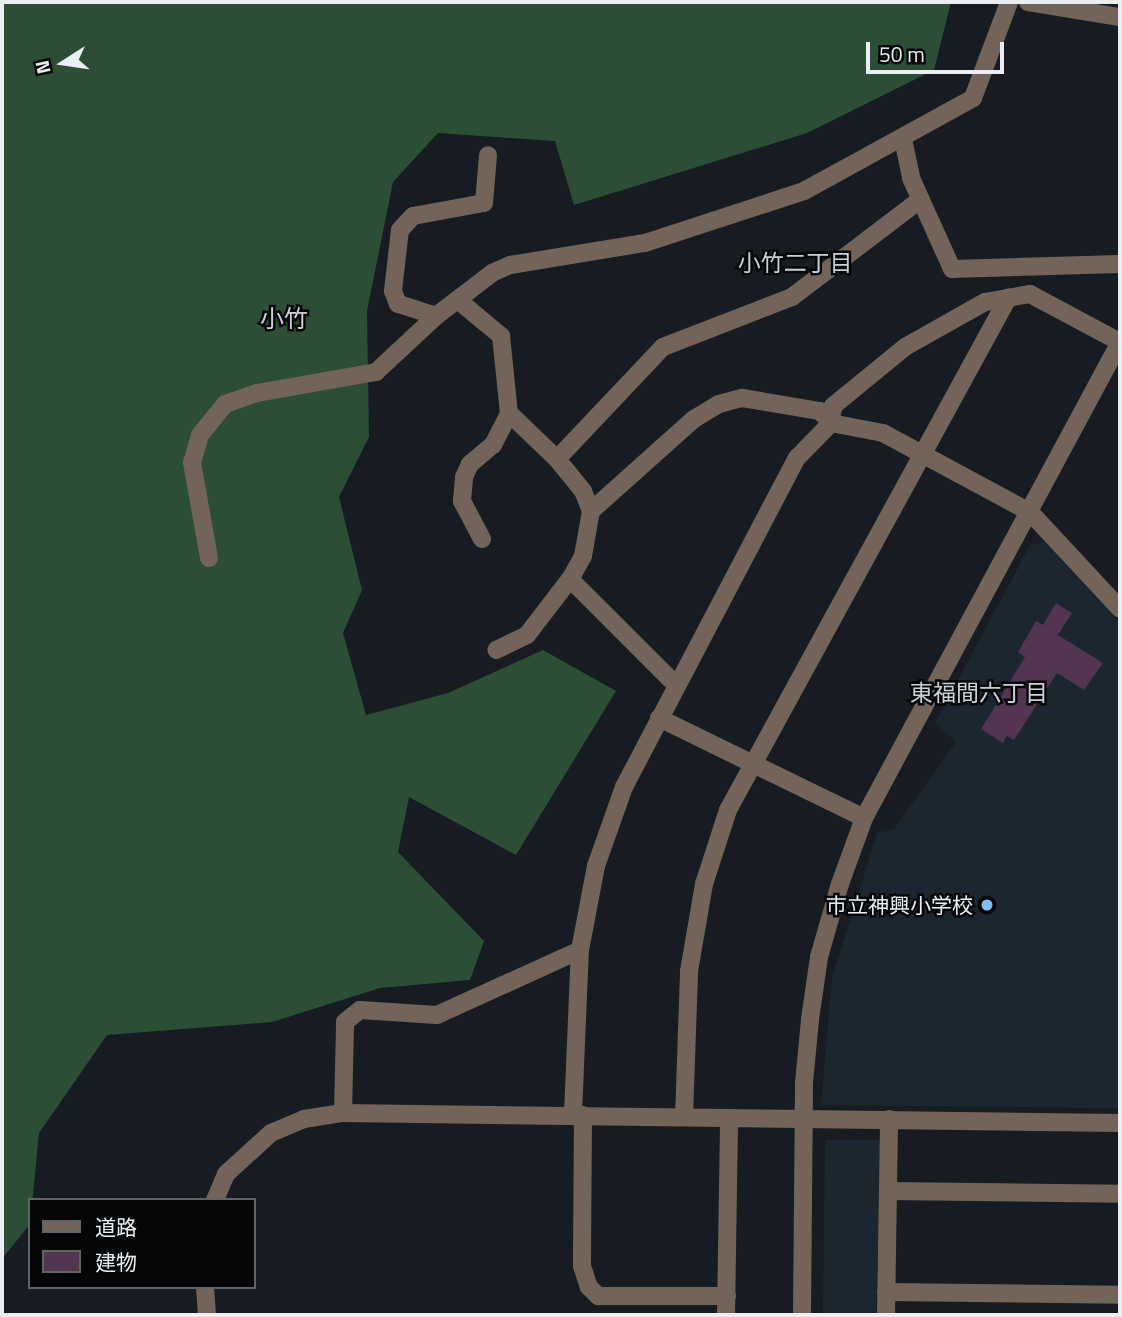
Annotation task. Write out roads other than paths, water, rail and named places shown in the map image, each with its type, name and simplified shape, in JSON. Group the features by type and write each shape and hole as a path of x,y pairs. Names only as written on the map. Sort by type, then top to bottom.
{"street":[{"path":"209,558 192,463 200,435 214,414 257,393 376,372 436,316 459,301 492,273 510,265 658,239 804,191 903,139 973,98 1009,2"},
{"path":"1028,2 1120,17"},
{"path":"903,139 920,200 952,269 1120,264"},
{"path":"436,316 398,304 393,291 400,230 413,216 484,203 488,155"},
{"path":"557,458 663,347 792,297 920,200"},
{"path":"727,1296 598,1296 589,1287 582,1266 578,1115 580,950 596,866 624,787 675,684 797,458 831,423 833,406 905,347 985,302 1030,294 1120,342 864,818 820,957 810,1019 804,1120 802,1315"},
{"path":"684,1118 689,971 704,884 728,810 1007,298"},
{"path":"459,301 501,336 509,413 493,445 470,464 464,477 462,501 482,539"},
{"path":"591,511 694,419 719,404 742,398 820,411 831,423 883,433 1030,512 1118,601"},
{"path":"496,650 527,635 570,579 583,556 591,511 583,491 557,458 509,413"},
{"path":"570,579 675,684"},
{"path":"659,718 864,818"},
{"path":"343,1113 345,1021 360,1010 437,1015 580,950"},
{"path":"216,1198 226,1174 271,1133 304,1119 343,1113 1120,1123"},
{"path":"726,1315 729,1119"},
{"path":"886,1315 888,1119"},
{"path":"888,1191 1120,1195"},
{"path":"205,1289 207,1315"},
{"path":"886,1292 1120,1295"}],"place":[{"name":"市立神興小学校","path":"987,905"}],"district":[{"name":"小竹二丁目","path":"795,263"},
{"name":"小竹","path":"284,319"},
{"name":"東福間六丁目","path":"979,693"}]}
